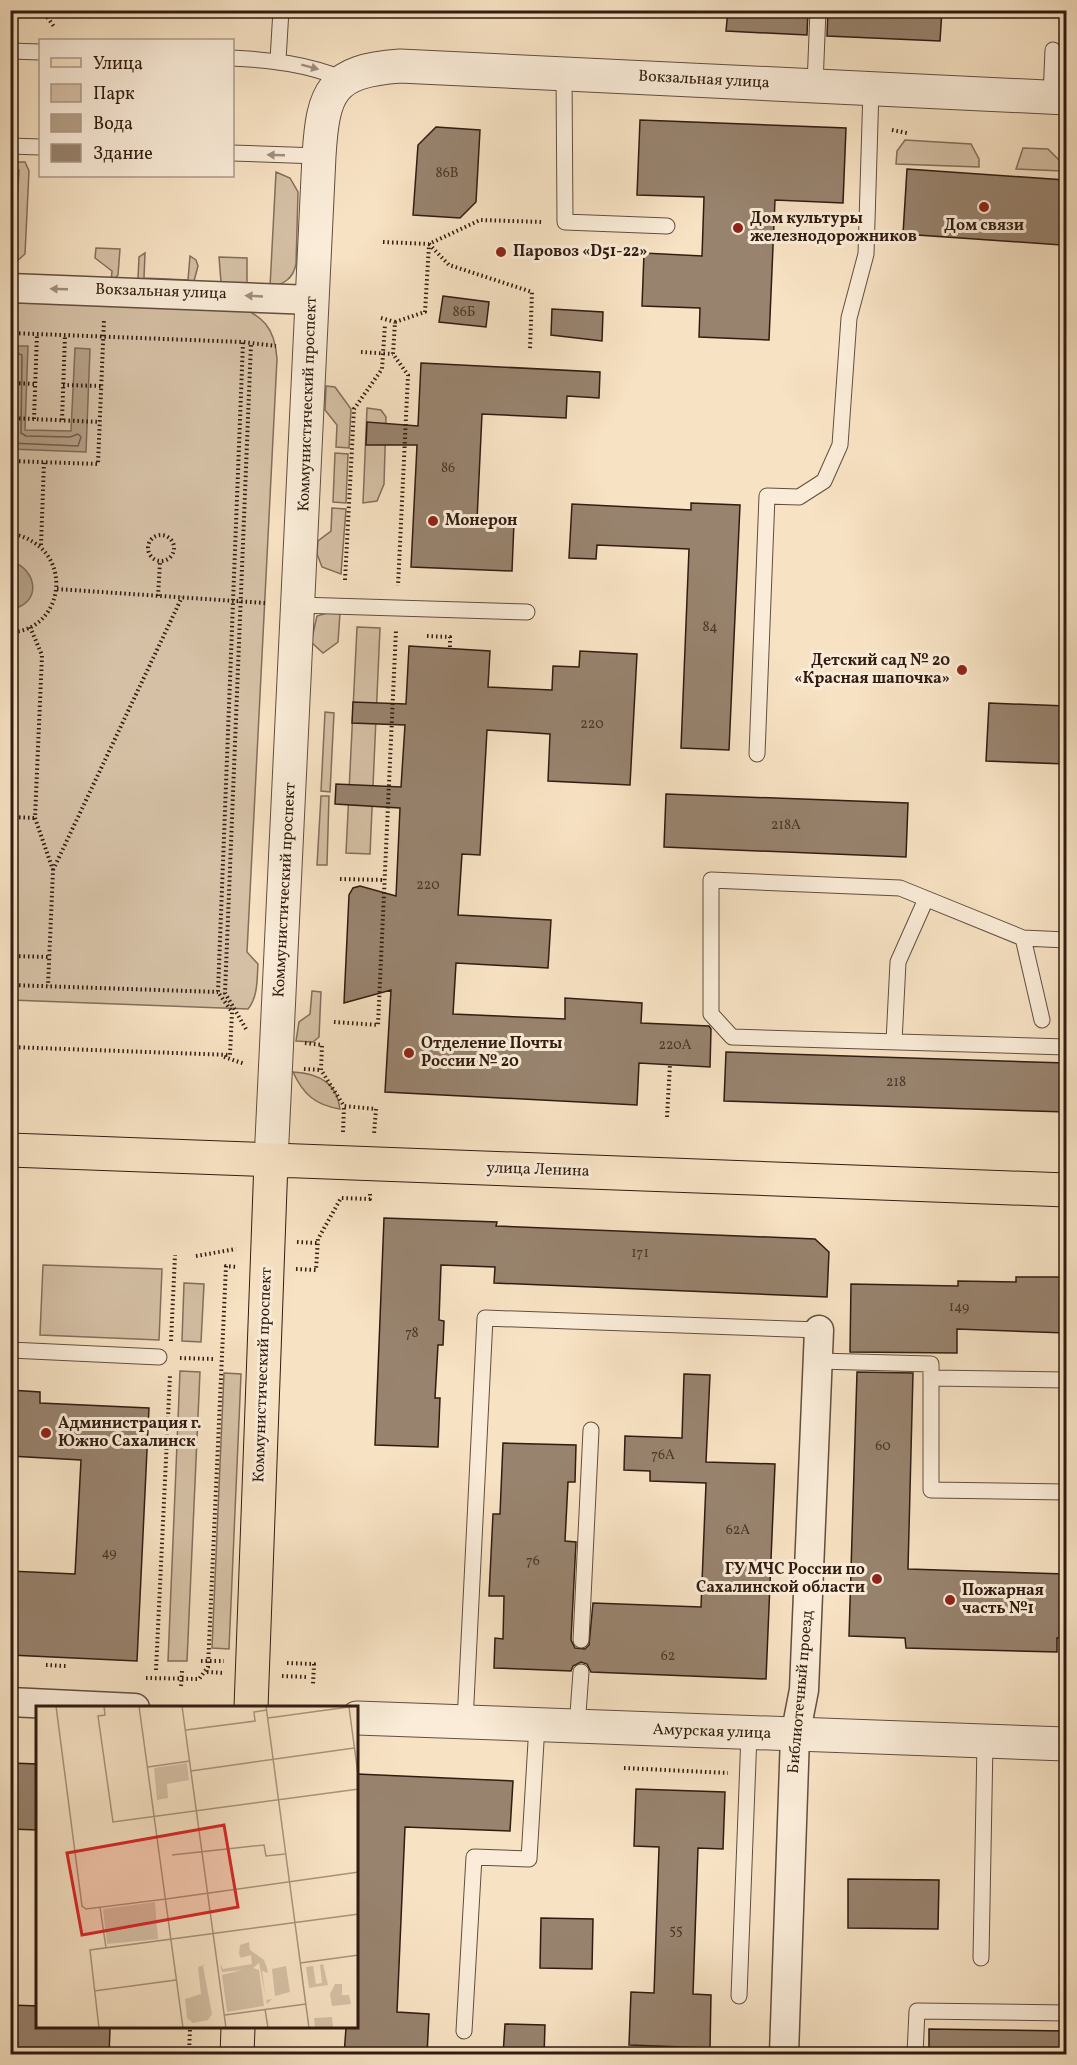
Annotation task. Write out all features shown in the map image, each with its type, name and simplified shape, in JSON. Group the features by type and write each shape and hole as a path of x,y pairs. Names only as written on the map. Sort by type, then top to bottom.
{"main road":[{"name":"улица Ленина","path":"10,1150 1066,1190"},
{"name":"Коммунистический проспект","path":"251,1706 271,1161"},
{"path":"237,2055 238,2029"}],"street":[{"name":"Вокзальная улица","path":"344,79 370,68 400,66 1059,98"},
{"name":"Коммунистический проспект","path":"271,1161 321,115 330,95 344,79"},
{"name":"Вокзальная улица","path":"10,288 312,300"},
{"name":"Библиотечный проезд","path":"784,2055 795,1736 804,1690 819,1330"},
{"path":"10,1702 93,1706"},
{"name":"Амурская улица","path":"358,1718 985,1743 1066,1744"}],"lane":[{"path":"278,60 281,10"},
{"path":"815,85 818,10"},
{"path":"1053,50 1059,98"},
{"path":"10,51 39,52"},
{"path":"234,58 278,60 312,66 344,79"},
{"path":"564,73 565,222 667,226"},
{"path":"758,754 768,496 800,497 824,481 840,445 849,318 866,254 872,89"},
{"path":"10,146 39,147"},
{"path":"234,153 319,156"},
{"path":"299,605 527,612"},
{"path":"1066,940 1023,938 900,888 711,880 711,1014 732,1037 1066,1047"},
{"path":"894,1042 898,962 926,899"},
{"path":"1023,938 1042,1020"},
{"path":"465,1722 484,1317 819,1330"},
{"path":"10,1350 165,1357"},
{"path":"818,1361 932,1364 931,1490 1066,1492"},
{"path":"932,1378 1066,1380"},
{"path":"581,1640 591,1430"},
{"path":"578,1727 580,1672"},
{"path":"464,2031 474,1857 529,1859 537,1725"},
{"path":"739,1996 749,1734"},
{"path":"981,1958 985,1743"},
{"path":"915,2055 917,2011 1066,2013"}],"path":[{"path":"42,10 55,28"},
{"path":"383,242 429,244 480,220 565,222"},
{"path":"381,318 395,322 425,312 429,244"},
{"path":"429,244 449,265 532,292 530,350"},
{"path":"395,322 393,354 408,375 398,586"},
{"path":"345,580 354,409 382,369 385,324"},
{"path":"10,333 243,342 276,346"},
{"path":"34,419 37,334"},
{"path":"62,420 65,335"},
{"path":"10,461 98,464 103,336"},
{"path":"10,1047 230,1055 232,1012 218,993 243,342"},
{"path":"225,993 251,343"},
{"path":"361,352 393,354"},
{"path":"10,383 35,384"},
{"path":"63,385 101,386"},
{"path":"10,418 100,422"},
{"path":"10,632 30,627 44,617 57,589 56,572 41,545 44,462"},
{"path":"10,533 26,537 41,545"},
{"path":"162,535 170,538 174,544 174,553 169,560 160,561 153,559 148,552 149,543 154,537 162,535"},
{"path":"158,596 160,561"},
{"path":"57,589 266,603"},
{"path":"53,870 182,597"},
{"path":"30,627 42,655 35,818 53,870 48,986"},
{"path":"334,1023 378,1025 396,635"},
{"path":"427,636 450,637 450,649"},
{"path":"10,817 35,818"},
{"path":"340,879 385,880"},
{"path":"50,957 13,956 12,985 218,993"},
{"path":"322,1045 321,1070 344,1106 376,1108"},
{"path":"219,1055 247,1065"},
{"path":"667,1117 670,1064"},
{"path":"315,1270 318,1239 341,1198 370,1199"},
{"path":"196,1256 235,1250"},
{"path":"156,1670 165,1357 175,1255"},
{"path":"146,1678 204,1677 209,1660 226,1266"},
{"path":"165,1357 213,1359"},
{"path":"201,1660 234,1661"},
{"path":"287,1663 314,1664 314,1684"},
{"path":"46,1665 66,1666"},
{"path":"182,1671 182,1686"},
{"path":"624,1768 748,1773"},
{"path":"189,2055 190,2029"}],"green space":[{"path":"905,140 971,144 979,159 979,167 896,164 897,151"},
{"path":"1023,148 1048,149 1062,163 1062,171 1016,169"},
{"path":"11,162 25,162 29,171 25,254 17,261 14,261 19,170 11,169"},
{"path":"276,172 290,178 298,192 296,264 293,274 287,280 270,287"},
{"path":"96,248 120,249 118,275 111,283 112,271 95,258"},
{"path":"145,253 144,278 188,280 190,256 196,260 198,266 194,281 138,279 139,257"},
{"path":"219,257 247,258 247,286 221,282"},
{"path":"11,297 234,304 260,318 274,339 277,359 247,952 258,964 255,993 248,1009 11,1000"},
{"path":"326,386 335,387 351,409 349,448 336,447 337,425 325,410"},
{"path":"367,408 381,410 386,417 384,484 377,501 363,503"},
{"path":"335,453 348,454 346,503 333,502"},
{"path":"332,508 346,509 341,574 322,567 317,554 318,541 331,531"},
{"path":"340,613 338,642 323,653 311,642 317,616"},
{"path":"357,627 380,628 370,854 346,853"},
{"path":"325,712 334,713 330,792 321,791"},
{"path":"321,796 329,796 327,865 317,865"},
{"path":"312,991 321,992 319,1037 313,1042 296,1041 299,1022 310,1014"},
{"path":"293,1072 310,1074 324,1081 335,1092 340,1109 324,1105 311,1097"},
{"path":"43,1265 162,1269 159,1340 40,1335"},
{"path":"184,1283 204,1284 201,1342 182,1341"},
{"path":"180,1371 200,1372 187,1661 168,1661"},
{"path":"224,1373 241,1374 229,1649 212,1648"}],"water":[{"path":"10,346 28,346 25,430 71,431 75,348 90,349 86,452 11,449"},
{"path":"11,561 20,565 27,572 33,586 28,601 11,609"}],"building":[{"path":"728,10 808,10 807,35 726,31"},
{"path":"828,10 942,10 940,41 827,36"},
{"name":"Дом культуры железнодорожников","path":"640,120 846,128 843,203 775,200 769,340 699,337 700,308 642,306 644,253 702,256 704,197 637,195"},
{"path":"436,127 480,130 476,202 460,218 413,215 418,145"},
{"name":"Дом связи","path":"907,169 1065,180 1061,245 903,234"},
{"path":"443,296 489,302 486,327 439,322"},
{"path":"552,309 603,312 602,341 551,335"},
{"path":"421,363 600,372 599,398 567,396 566,418 482,414 477,520 514,522 512,571 411,567 417,445 366,445 367,422 418,426"},
{"path":"691,503 740,505 729,750 681,748 689,549 597,545 596,559 569,558 572,504 691,510"},
{"path":"409,646 490,651 488,687 552,690 553,666 579,667 580,651 637,654 630,785 548,781 550,734 487,730 480,855 462,854 458,915 551,920 548,968 456,963 453,1014 565,1019 565,998 642,1003 641,1023 709,1026 711,1029 710,1067 639,1063 637,1105 385,1092 391,990 344,1003 349,895 353,888 360,886 396,896 400,808 335,804 336,784 401,787 405,725 352,723 353,702 406,704"},
{"path":"989,703 1066,706 1066,764 986,761"},
{"path":"666,794 908,803 906,857 664,847"},
{"path":"726,1052 1066,1063 1066,1112 724,1101"},
{"path":"384,1218 497,1222 496,1226 815,1239 829,1252 827,1297 494,1283 495,1267 441,1265 439,1320 444,1321 443,1345 438,1345 435,1398 440,1398 438,1447 375,1445"},
{"path":"1016,1277 1066,1277 1066,1333 957,1329 957,1353 850,1352 851,1284 958,1286 958,1281 1016,1282"},
{"path":"857,1372 913,1373 908,1569 1066,1574 1066,1638 1057,1638 1057,1652 906,1648 905,1638 849,1636"},
{"path":"684,1374 710,1375 706,1462 775,1464 766,1679 591,1672 587,1664 581,1662 573,1666 571,1671 494,1668 495,1638 503,1639 504,1596 489,1596 493,1514 500,1514 503,1443 576,1445 575,1482 568,1482 565,1541 576,1542 571,1640 575,1648 585,1649 589,1645 593,1603 701,1607 706,1483 650,1481 650,1471 624,1470 625,1436 682,1438"},
{"path":"10,1390 40,1392 40,1403 149,1408 137,1661 10,1655 10,1571 75,1574 81,1460 10,1456"},
{"path":"10,1763 36,1764 36,1830 10,1829"},
{"path":"358,1774 513,1781 510,1831 405,1827 397,2012 429,2014 427,2055 344,2055 346,2029 358,2029"},
{"path":"636,1789 725,1792 723,1849 698,1848 693,1994 711,1995 710,2048 629,2045 631,1992 654,1993 659,1847 634,1846"},
{"path":"848,1879 939,1880 938,1929 848,1928"},
{"path":"541,1918 593,1919 592,1969 540,1968"},
{"path":"10,2005 36,2006 36,2029 110,2029 109,2055 10,2055"},
{"path":"505,2024 545,2025 544,2055 503,2055"},
{"path":"929,2029 1066,2031 1066,2055 929,2055"}],"place":[{"name":"Дом связи","path":"984,207"},
{"name":"Дом культуры железнодорожников","path":"738,228"},
{"name":"Паровоз «D51-22»","path":"501,252"},
{"name":"Монерон","path":"433,521"},
{"name":"Детский сад № 20 «Красная шапочка»","path":"962,670"},
{"name":"Отделение Почты России № 20","path":"409,1053"},
{"name":"Администрация г. Южно Сахалинск","path":"46,1433"},
{"name":"ГУ МЧС России по Сахалинской области","path":"877,1579"},
{"name":"Пожарная часть №1","path":"950,1600"}]}
